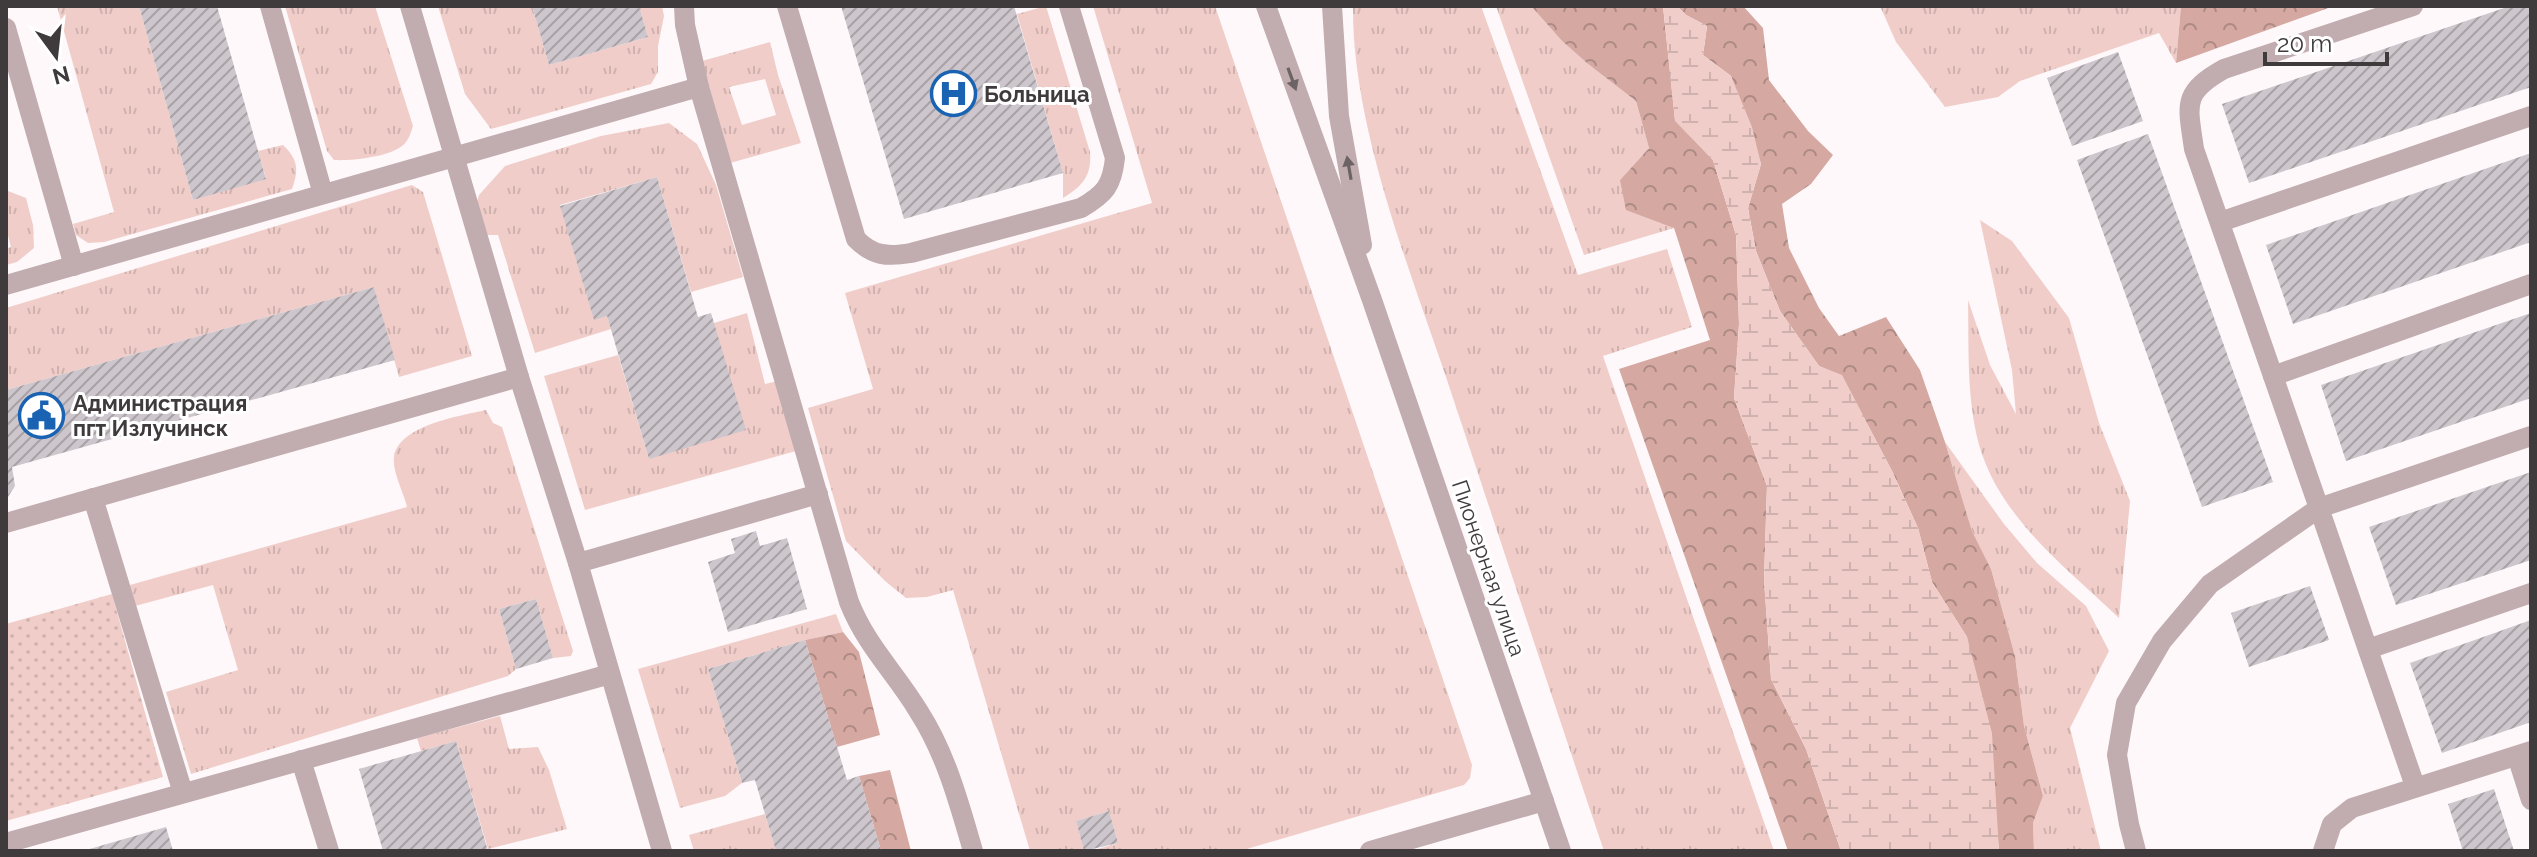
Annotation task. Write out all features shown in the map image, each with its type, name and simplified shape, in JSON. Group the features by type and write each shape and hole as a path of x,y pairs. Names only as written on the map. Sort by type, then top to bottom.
{"street":[{"path":"270,6 323,194"},
{"path":"410,6 662,851"},
{"path":"684,6 685,25 699,87 849,602 860,630 920,712 938,748 955,789 973,851"},
{"path":"787,6 856,239 868,251 888,257 1081,208 1100,197 1113,179 1115,158 1069,6"},
{"name":"Пионерная улица","path":"1266,6 1372,300 1561,851"},
{"name":"Пионерная улица","path":"1332,6 1339,116 1372,300"},
{"path":"2413,6 2224,69 2202,81 2190,100 2189,117 2194,149 2415,786"},
{"path":"6,28 74,266"},
{"path":"6,285 699,87"},
{"path":"2220,222 2531,116"},
{"path":"2273,376 2531,284"},
{"path":"6,523 519,377"},
{"path":"2136,851 2117,755 2126,703 2162,641 2210,584 2319,508 2531,436"},
{"path":"578,563 818,494"},
{"path":"93,498 183,793"},
{"path":"2368,649 2531,593"},
{"path":"6,843 610,674"},
{"path":"2323,851 2332,824 2352,808 2524,754 2531,800"},
{"path":"301,760 329,851"},
{"path":"1370,851 1544,801"}],"green space":[{"path":"57,6 139,6 193,200 266,178 258,151 283,145 296,165 292,189 104,242 88,243 76,235 73,224 114,212"},
{"path":"285,6 375,6 413,126 402,146 377,156 334,160 327,151"},
{"path":"438,6 532,6 549,65 648,37 639,6 662,6 664,16 658,46 658,72 651,84 491,129 465,94"},
{"path":"1046,6 1090,152 1085,179 1063,198 1063,173 1017,14"},
{"path":"1093,6 1215,6 1472,765 1470,778 1464,785 1240,851 1091,851 1118,843 1109,811 1076,821 1084,851 1030,851 953,590 927,597 906,598 846,541 808,408 873,389 845,293 1152,203"},
{"path":"1353,6 1481,6 1578,275 1667,249 1692,327 1603,356 1774,851 1604,851 1384,192 1362,98"},
{"path":"1496,6 1531,6 1562,41 1636,101 1649,148 1620,180 1674,228 1584,255"},
{"path":"1531,6 1663,6 1675,120 1713,160 1736,235 1739,324 1734,398 1767,486 1764,580 1771,679 1806,749 1841,851 1788,851 1619,369 1710,340 1674,228 1626,210 1620,180 1649,148 1636,101 1562,41"},
{"path":"1663,6 1677,6 1686,15 1707,26 1703,55 1731,76 1752,127 1761,164 1748,209 1756,251 1780,311 1819,366 1842,375 1918,528 1932,582 1967,637 1992,733 1999,851 1841,851 1806,749 1771,679 1764,580 1767,486 1734,398 1739,324 1736,235 1713,160 1675,121"},
{"path":"1677,6 1743,6 1763,28 1769,80 1808,131 1833,155 1811,184 1782,204 1789,248 1819,308 1839,336 1886,317 1920,370 1972,531 1991,569 2015,656 2024,726 2043,796 2033,823 2034,851 1999,851 1967,637 1932,582 1918,528 1842,376 1819,366 1780,311 1756,251 1748,208 1761,164 1731,76 1703,55 1707,26 1686,15"},
{"path":"1880,6 2181,6 2176,63 2159,33 2020,81 1998,97 1945,107 1896,42"},
{"path":"2181,6 2334,6 2176,63"},
{"path":"770,42 801,143 730,163 702,61","holes":["765,79 776,115 742,125 729,87"]},
{"path":"669,123 697,144 716,185 743,277 691,292 657,177 560,205 594,319 607,316 611,329 535,353 498,235 485,235 476,205 479,195 505,166 601,136"},
{"path":"412,185 423,192 472,356 399,377 374,287 6,390 6,308"},
{"path":"8,191 26,198 33,225 34,248 17,262 6,265 6,249 11,247 6,228"},
{"path":"1980,220 2012,241 2069,318 2099,423 2130,501 2119,618 2040,544 2022,523 1992,479 1982,454 1971,397 1968,300 1990,365 2016,414 2012,370"},
{"path":"747,313 765,384 778,381 796,451 585,510 544,376 618,355 649,459 714,323"},
{"path":"486,410 493,423 502,427 573,651 571,656 553,658 536,599 499,609 516,669 508,676 191,774 166,692 238,670 213,585 135,606 130,585 407,507 394,463 398,446 407,437 432,424"},
{"path":"1945,442 2004,524 2037,563 2086,606 2109,651 2070,728 2101,851 2034,851 2033,823 2043,796 2024,726 2015,656 1991,569 1972,531"},
{"path":"112,594 163,777 6,821 6,624"},
{"path":"836,614 843,632 708,669 742,783 725,796 680,808 638,669"},
{"path":"843,632 859,652 880,735 837,747 805,640"},
{"path":"500,716 509,749 538,747 549,770 567,829 488,849 456,741 421,751 417,738"},
{"path":"890,770 911,851 881,851 859,776"},
{"path":"765,814 776,851 694,851 689,835"}],"building":[{"path":"139,6 217,6 266,179 193,200"},
{"path":"532,6 639,6 648,37 549,65"},
{"name":"Больница","path":"841,6 1014,6 1063,173 904,219"},
{"path":"2510,6 2531,6 2531,87 2249,183 2222,104"},
{"path":"2118,52 2143,121 2072,146 2047,78"},
{"path":"2148,134 2273,482 2202,507 2077,160"},
{"path":"2531,153 2531,242 2293,324 2266,245"},
{"path":"657,177 698,317 711,313 746,430 649,459 607,316 594,320 560,206"},
{"path":"374,287 395,360 12,467 15,486 6,500 6,390"},
{"path":"2531,313 2531,398 2346,461 2321,385"},
{"path":"2531,472 2531,560 2396,605 2369,527"},
{"path":"756,531 760,546 787,538 807,609 728,632 708,562 735,553 731,539"},
{"path":"2310,586 2329,640 2249,667 2231,613"},
{"path":"536,599 553,658 516,669 499,609"},
{"path":"2531,620 2531,722 2442,753 2410,663"},
{"path":"805,640 847,780 859,776 881,851 776,851 755,780 742,783 708,669"},
{"path":"456,741 488,851 383,851 359,769"},
{"path":"2494,789 2514,851 2463,851 2448,804"},
{"path":"1109,811 1118,843 1084,851 1076,821"},
{"path":"166,827 173,851 86,851 86,850"}],"place":[{"name":"Больница","path":"953,94"},
{"name":"Администрация пгт Излучинск","path":"42,416"}]}
